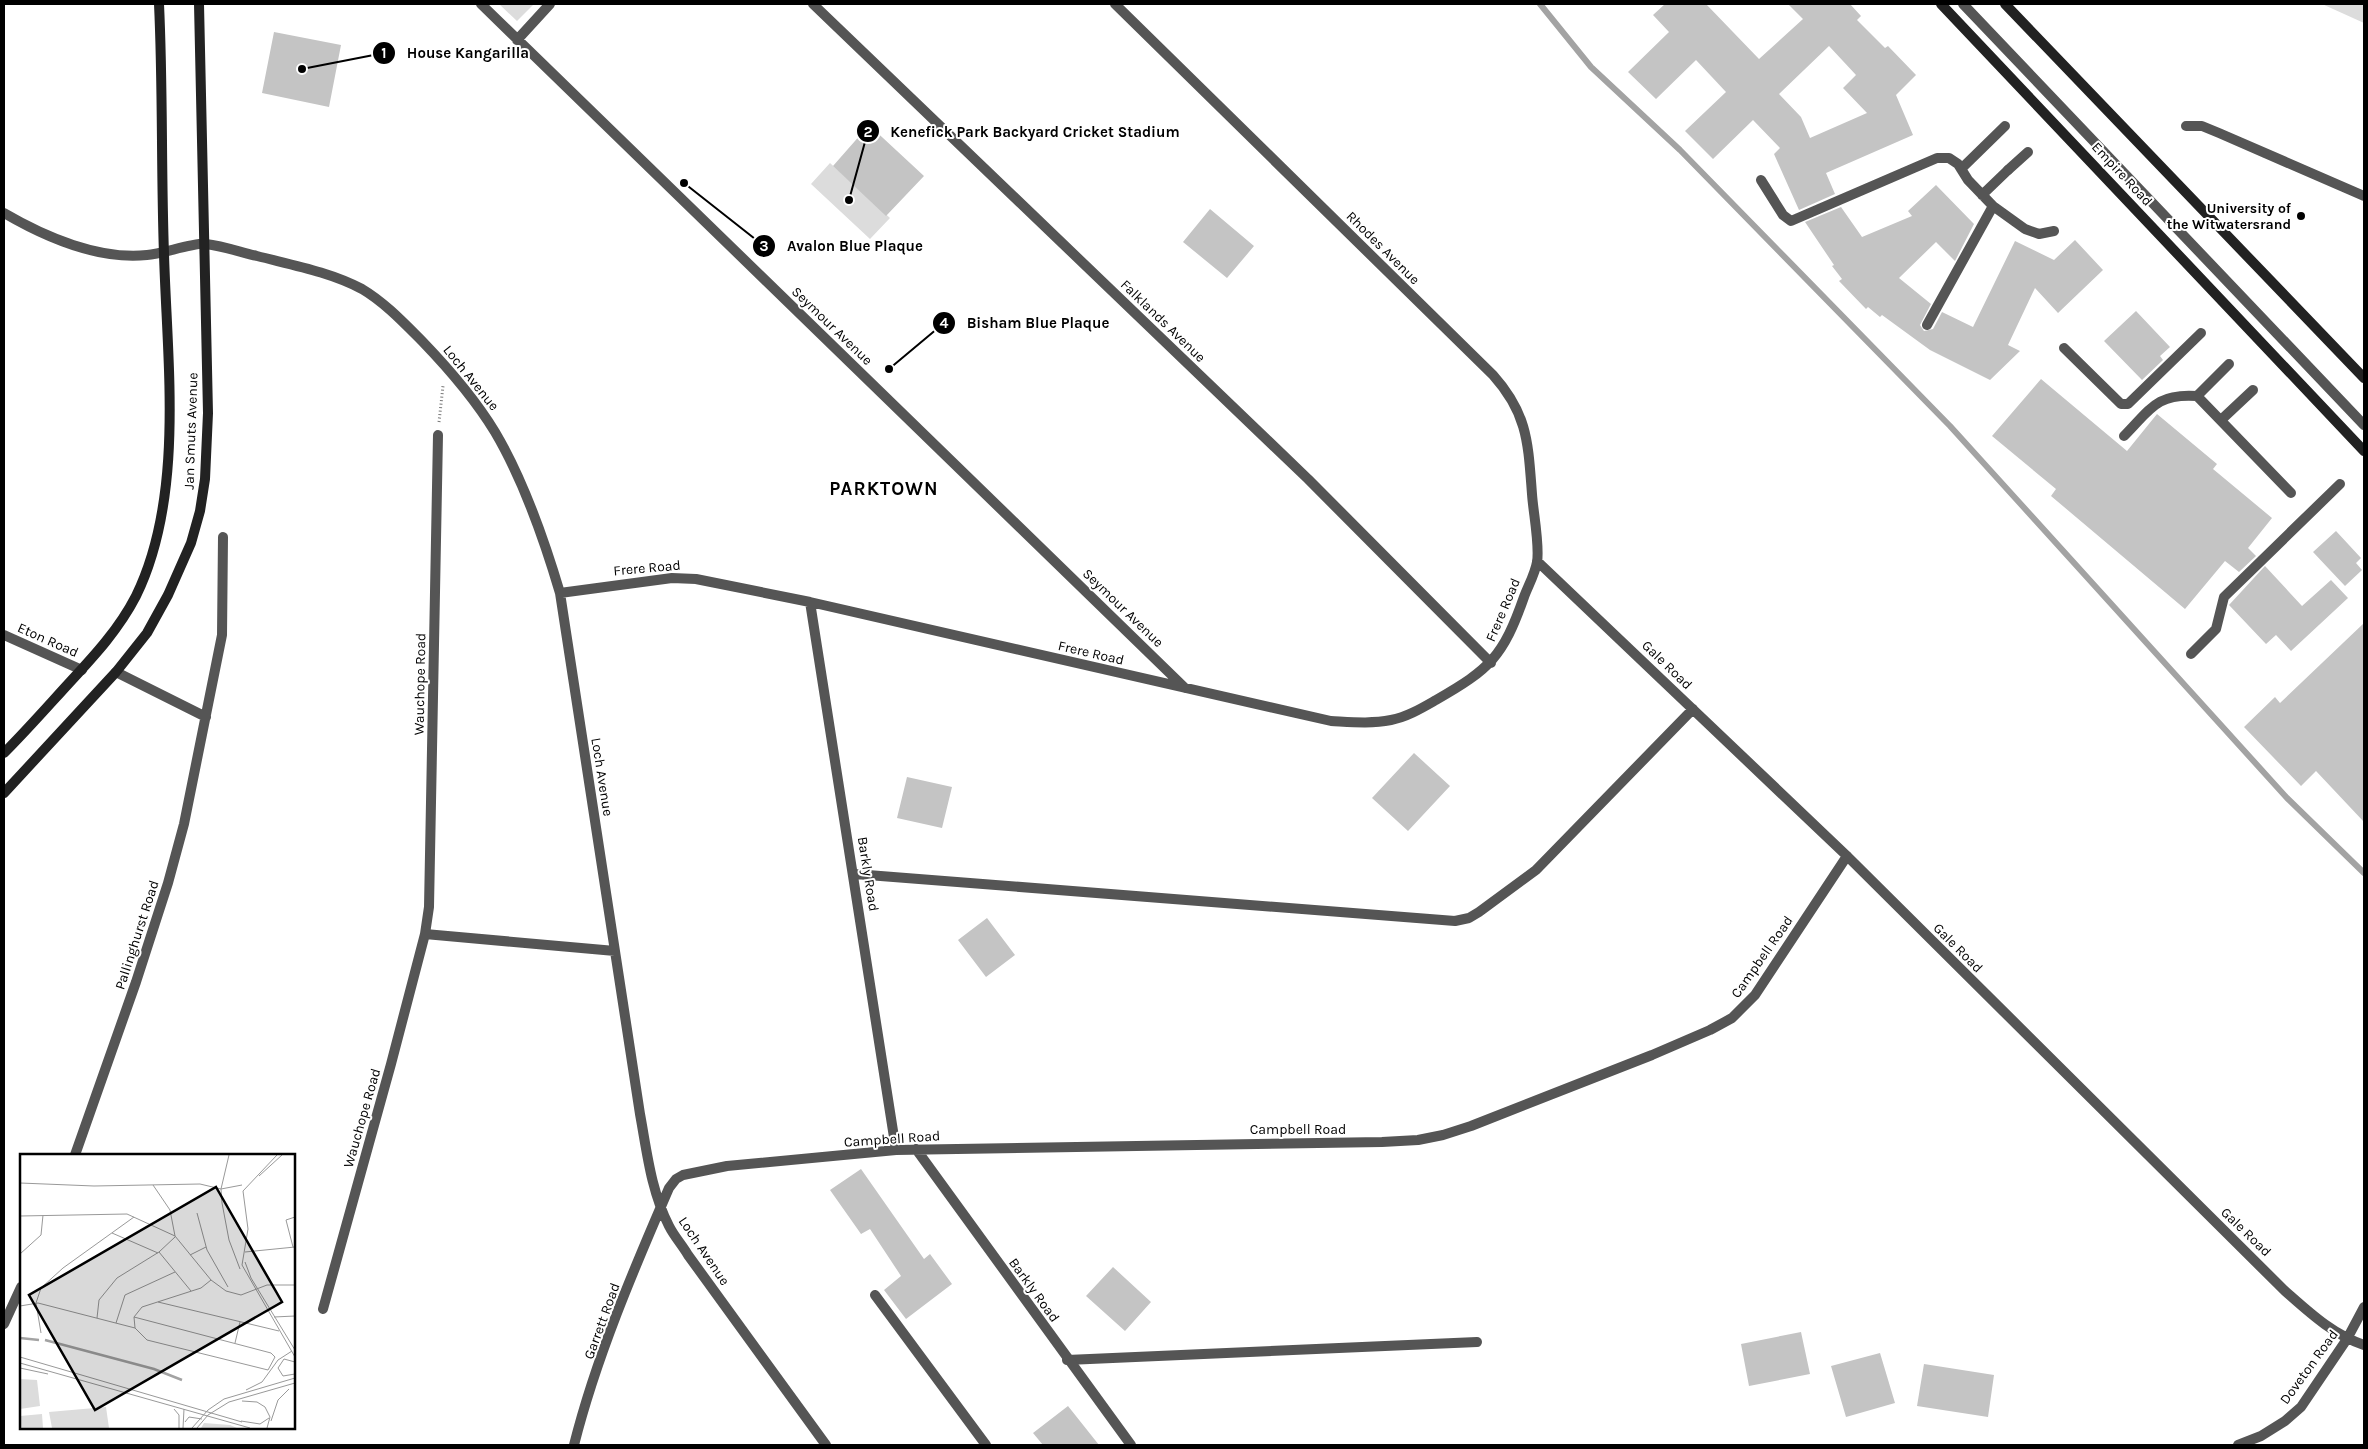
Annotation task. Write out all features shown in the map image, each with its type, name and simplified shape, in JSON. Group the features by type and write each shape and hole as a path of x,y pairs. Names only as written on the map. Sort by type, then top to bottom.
{"main road":[{"name":"Jan Smuts Avenue","path":"4,753 115,632 136,596 150,560 158,531 166,480 171,403 164,254 159,4"},
{"name":"Jan Smuts Avenue","path":"4,793 116,672 147,633 168,594 191,543 200,511 205,479 208,413 199,4"},
{"name":"Empire Road","path":"1941,4 2364,451"},
{"path":"2005,4 2364,378"}],"street":[{"name":"Seymour Avenue","path":"481,4 1186,689"},
{"path":"516,40 550,4"},
{"name":"Falklands Avenue","path":"813,4 1308,479 1491,663"},
{"name":"Rhodes Avenue","path":"1115,4 1508,393 1518,409 1525,430 1537,561"},
{"path":"1963,4 2364,425"},
{"path":"1961,169 2005,126"},
{"path":"2186,126 2202,126 2364,196"},
{"path":"1982,195 2028,152"},
{"path":"1761,180 1783,215 1791,221 1937,158 1949,158 1993,206 2025,229 2039,234 2054,231"},
{"path":"1927,325 1993,206"},
{"path":"4,213 56,239 95,250 132,257 164,254 203,243"},
{"name":"Loch Avenue","path":"203,243 327,275 360,288 378,300 445,365 480,410 510,460 549,557 560,593 651,1178 661,1208 670,1227 688,1255 826,1445"},
{"path":"2064,348 2120,404 2128,404 2201,334"},
{"path":"2124,436 2158,403 2168,396 2197,396 2229,364"},
{"path":"2221,420 2253,390"},
{"path":"2197,396 2291,493"},
{"name":"Wauchope Road","path":"323,1309 425,934 429,907 438,435"},
{"path":"2192,654 2216,629 2224,597 2340,484"},
{"name":"Pallinghurst Road","path":"75,1154 133,991 168,883 184,824 222,635 223,537"},
{"name":"Frere Road","path":"560,593 672,578 696,579 810,602 1331,721 1364,723 1393,720 1416,712 1474,676 1491,663 1502,649 1513,629 1537,561"},
{"name":"Gale Road","path":"1537,561 1847,856 2286,1291 2324,1326 2347,1339 2364,1345"},
{"name":"Barkly Road","path":"810,602 896,1150"},
{"name":"Eton Road","path":"4,635 82,670"},
{"path":"116,672 206,718"},
{"path":"854,874 1455,921 1469,918 1480,912 1536,870 1693,710"},
{"name":"Campbell Road","path":"661,1208 672,1184 683,1175 727,1166 896,1150 1382,1142 1418,1140 1453,1132 1661,1051 1710,1030 1732,1018 1755,995 1847,856"},
{"path":"425,934 615,951"},
{"name":"Barkly Road","path":"916,1150 1067,1360 1131,1445"},
{"name":"Garrett Road","path":"574,1445 592,1385 641,1254 661,1208"},
{"path":"4,1324 20,1289"},
{"path":"875,1295 986,1445"},
{"name":"Doveton Road","path":"2238,1445 2261,1436 2286,1421 2296,1412 2347,1339 2364,1307"},
{"path":"1067,1360 1477,1342"}],"path":[{"path":"438,435 445,365"}],"shaded area":[{"path":"499,4 534,4 517,21"},
{"path":"2322,4 2364,4 2364,23"},
{"path":"830,163 890,218 870,239 811,184"}],"building":[{"path":"1665,4 1706,4 1759,59 1803,19 1788,4 1850,4 1861,16 1857,20 1885,48 1888,46 1916,75 1896,95 1913,135 1826,173 1835,194 1799,210 1774,154 1780,148 1753,120 1713,159 1685,131 1726,92 1696,60 1656,99 1628,72 1669,32 1653,15","holes":["1829,46 1856,75 1843,88 1867,113 1810,138 1801,117 1779,94"]},
{"path":"274,32 341,45 329,107 262,93"},
{"path":"869,125 924,176 886,216 833,166"},
{"path":"1936,185 1974,224 1955,261 1936,242 1899,278 1931,304 1920,325 1924,331 1933,329 1942,312 1973,327 2015,241 2054,260 2075,240 2103,270 2058,313 2035,288 2008,345 2020,351 1990,380 1930,350 1882,315 1880,317 1868,307 1866,309 1839,281 1842,279 1832,266 1834,265 1805,222 1841,207 1862,237 1912,216 1908,211"},
{"path":"1210,209 1254,246 1227,278 1183,242"},
{"path":"2136,311 2170,347 2160,356 2163,360 2142,380 2104,341"},
{"path":"2041,379 2127,451 2157,414 2217,464 2213,469 2272,518 2248,548 2256,556 2239,572 2225,561 2185,609 2051,496 2056,489 1992,436"},
{"path":"2336,531 2361,558 2356,563 2362,570 2345,586 2313,552"},
{"path":"2265,566 2302,606 2331,580 2348,598 2291,651 2276,635 2266,644 2229,605"},
{"path":"2364,623 2364,822 2316,771 2301,786 2244,727 2275,697 2280,703"},
{"path":"1414,753 1450,786 1408,831 1372,798"},
{"path":"907,777 952,787 942,828 897,818"},
{"path":"987,918 1015,955 986,977 958,940"},
{"path":"861,1169 924,1259 930,1254 952,1284 906,1319 884,1290 901,1276 870,1229 861,1234 830,1190"},
{"path":"1113,1267 1151,1302 1125,1331 1086,1296"},
{"path":"1801,1332 1810,1374 1749,1386 1741,1344"},
{"path":"1880,1353 1895,1403 1846,1417 1831,1366"},
{"path":"1924,1364 1994,1375 1988,1417 1917,1406"},
{"path":"1068,1406 1099,1445 1043,1445 1033,1433"}],"waterway":[{"path":"1540,4 1591,67 1680,150 1950,426 2287,798 2364,873"}],"place":[{"name":"House Kangarilla","path":"302,69"},
{"name":"Avalon Blue Plaque","path":"684,183"},
{"name":"Kenefick Park Backyard Cricket Stadium","path":"849,200"},
{"name":"University of the Witwatersrand","path":"2301,216"},
{"name":"Bisham Blue Plaque","path":"889,369"}],"district":[{"name":"PARKTOWN","path":"884,489"}]}
